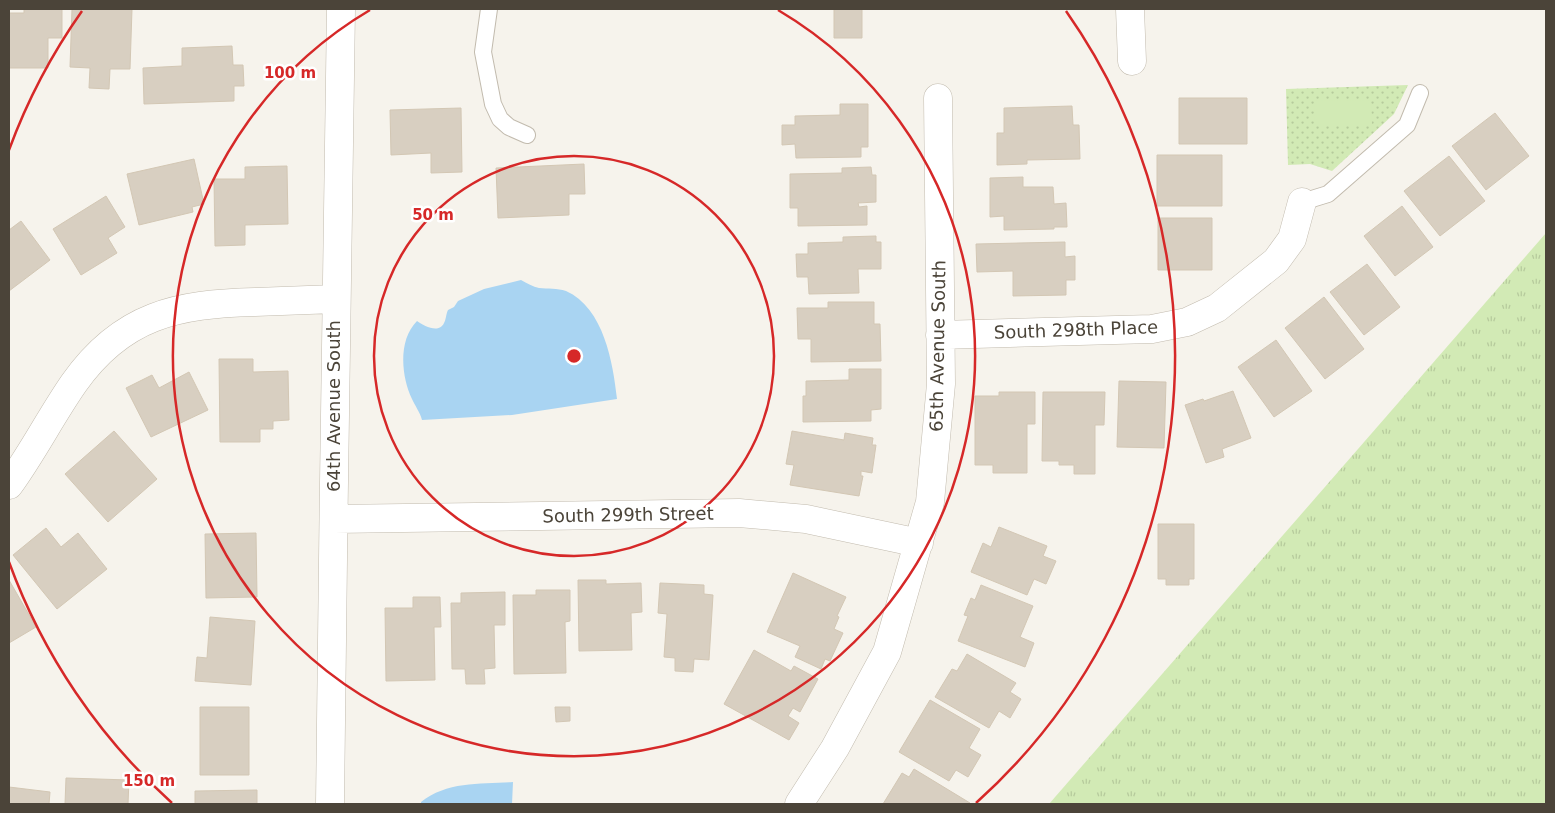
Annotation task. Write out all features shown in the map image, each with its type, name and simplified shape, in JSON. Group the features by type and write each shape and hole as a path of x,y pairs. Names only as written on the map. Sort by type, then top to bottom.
{"street":[{"name":"64th Avenue South","path":"330,804 335,299 341,9"},
{"path":"1130,9 1132,61"},
{"name":"65th Avenue South","path":"800,804 835,748 887,652 930,502 941,384 938,98"},
{"name":"South 298th Place","path":"940,335 1152,329 1187,322 1217,308 1276,261 1292,239 1302,202"},
{"path":"9,485 83,371 105,347 132,327 149,318 191,306 216,303 335,299"},
{"name":"South 299th Street","path":"334,519 739,513 806,519 919,542"}],"lane":[{"path":"489,9 483,52 492,104 500,119 509,127 527,135"},
{"path":"1302,202 1328,194 1407,125 1420,93"}],"green space":[{"path":"1408,85 1394,114 1332,171 1310,164 1288,165 1286,89"},
{"path":"1371,100 1372,126 1315,126 1314,101"},
{"path":"1546,233 1546,804 1049,804"}],"water":[{"path":"521,280 537,287 566,291 579,299 589,310 598,323 609,353 617,399 512,415 422,420 405,380 404,348 411,329 417,321 427,327 439,328 445,322 448,310 454,307 458,301 484,289"},
{"path":"513,782 512,804 421,804 431,795 453,787"}],"building":[{"path":"24,9 62,9 62,38 48,38 48,68 9,68 9,13 24,13"},
{"path":"72,9 132,9 130,69 110,69 109,89 89,88 90,68 70,67"},
{"path":"834,9 862,9 862,38 834,38"},
{"path":"232,46 233,65 243,65 244,86 234,86 234,101 144,104 143,68 182,66 182,48"},
{"path":"1179,98 1247,98 1247,144 1179,144"},
{"path":"840,104 868,104 868,147 861,147 861,157 796,158 795,144 782,145 782,125 795,125 795,116 840,115"},
{"path":"1072,106 1073,125 1079,125 1080,159 1027,160 1027,164 997,165 997,133 1004,133 1004,108"},
{"path":"461,108 462,172 431,173 431,153 391,155 390,110"},
{"path":"1495,113 1529,156 1486,190 1452,146"},
{"path":"1157,155 1222,155 1222,206 1157,206"},
{"path":"1449,156 1485,201 1440,236 1404,191"},
{"path":"194,159 204,204 192,207 193,212 139,225 127,174"},
{"path":"584,164 585,194 569,194 569,215 498,218 496,168"},
{"path":"287,166 288,224 245,225 245,245 215,246 214,179 245,179 245,167"},
{"path":"871,167 872,175 876,175 876,202 858,203 859,207 867,206 867,225 798,226 798,208 790,208 790,174 842,173 842,168"},
{"path":"1023,177 1023,187 1053,187 1054,204 1066,203 1067,227 1004,230 1004,216 990,217 990,178"},
{"path":"106,196 125,227 108,238 117,253 81,275 53,229"},
{"path":"1402,206 1433,247 1395,276 1364,236"},
{"path":"1158,218 1212,218 1212,270 1158,270"},
{"path":"21,221 50,260 9,291 9,230"},
{"path":"876,236 876,242 881,242 881,269 858,269 859,293 809,294 808,277 797,277 796,254 808,254 808,243 843,242 843,237"},
{"path":"1065,242 1065,257 1075,256 1075,280 1066,280 1066,295 1013,296 1013,271 977,272 976,244"},
{"path":"1367,264 1400,307 1364,335 1330,292"},
{"path":"1324,297 1364,349 1325,379 1285,328"},
{"path":"828,302 874,302 874,324 880,324 881,361 811,362 811,339 798,339 797,308 828,308"},
{"path":"1276,340 1312,391 1274,417 1238,367"},
{"path":"219,359 253,359 253,372 288,371 289,420 273,421 273,429 260,429 260,442 220,442"},
{"path":"849,369 881,369 881,409 871,410 871,421 803,422 803,396 806,396 806,381 849,380"},
{"path":"189,372 208,410 151,437 126,388 152,375 159,388"},
{"path":"1119,381 1166,382 1164,448 1117,447"},
{"path":"1233,391 1251,438 1222,449 1224,457 1206,463 1185,405"},
{"path":"999,392 1035,392 1035,424 1027,424 1027,473 993,473 993,465 975,465 975,396 999,396"},
{"path":"1043,392 1105,392 1104,425 1095,425 1095,474 1074,474 1074,465 1059,465 1059,461 1042,461"},
{"path":"114,431 157,479 108,522 65,474"},
{"path":"792,431 844,440 845,433 873,438 872,445 876,445 872,473 861,471 861,476 863,476 859,496 790,485 794,465 786,464"},
{"path":"1158,524 1194,524 1194,579 1189,579 1189,585 1166,585 1166,579 1158,579"},
{"path":"999,527 1047,546 1043,556 1056,561 1046,584 1034,579 1027,595 971,572 983,543 991,547"},
{"path":"46,528 61,547 78,533 107,569 57,609 13,555"},
{"path":"256,533 257,597 206,598 205,534"},
{"path":"793,573 846,597 837,616 839,617 834,629 843,633 830,661 825,659 821,669 795,657 800,646 767,632"},
{"path":"9,580 36,627 9,643"},
{"path":"578,580 606,580 606,584 641,583 642,612 631,613 632,650 579,651"},
{"path":"660,583 704,585 704,594 713,595 709,660 694,659 693,672 675,671 675,658 664,657 667,614 658,613"},
{"path":"981,585 1033,606 1020,637 1034,643 1025,667 958,641 968,616 964,615 971,598 975,600"},
{"path":"536,590 570,590 570,621 565,622 566,673 514,674 513,595 536,595"},
{"path":"505,592 505,625 494,625 495,668 484,669 485,684 466,684 465,669 452,669 451,603 461,603 461,593"},
{"path":"413,597 440,597 441,627 434,627 435,680 386,681 385,608 413,608"},
{"path":"210,617 255,621 251,685 195,681 197,657 207,658"},
{"path":"754,650 791,671 794,666 818,679 800,712 793,708 788,716 799,723 789,740 724,704"},
{"path":"967,654 1016,683 1010,692 1021,699 1010,718 999,711 989,728 935,697 952,669 957,671"},
{"path":"930,700 980,729 969,748 981,755 968,777 956,770 949,781 899,752"},
{"path":"200,707 249,707 249,775 200,775"},
{"path":"555,707 570,707 570,721 556,722"},
{"path":"914,769 970,804 883,804 902,773 909,777"},
{"path":"66,778 129,780 128,804 65,804"},
{"path":"9,787 50,792 49,804 9,804"},
{"path":"257,790 257,804 195,804 195,791"}]}
